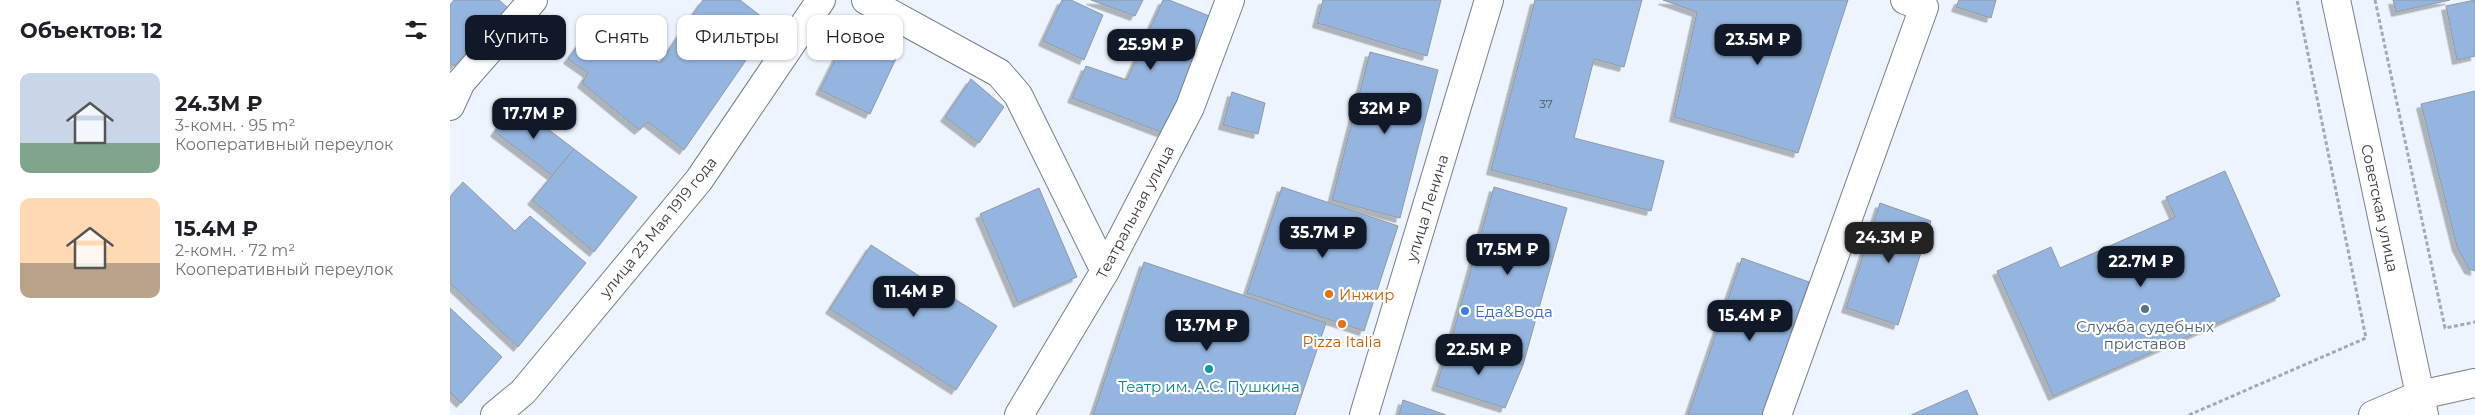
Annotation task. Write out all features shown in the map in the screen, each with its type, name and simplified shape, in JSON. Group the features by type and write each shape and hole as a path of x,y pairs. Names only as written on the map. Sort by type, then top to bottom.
{"street":[{"path":"450,106 461,82 533,0"},
{"name":"улица 23 Мая 1919 года","path":"495,415 523,392 699,180 821,0"},
{"path":"866,0 999,73 1018,96 1105,271"},
{"name":"Театральная улица","path":"1019,415 1105,271 1190,107 1230,0"},
{"name":"улица Ленина","path":"1364,415 1489,0"},
{"name":"Советская улица","path":"2336,0 2417,408"},
{"path":"1777,415 1914,4"},
{"path":"2373,415 2417,408 2475,383"}],"path":[{"path":"2189,415 2366,338 2297,0"},
{"path":"2374,0 2445,328 2475,322"}],"building":[{"path":"454,0 499,0 508,8 501,15 465,15 465,54 454,66 450,63 450,5"},
{"path":"703,0 740,0 759,15 693,15"},
{"path":"1062,0 1071,0 1103,15 1084,60 1043,41"},
{"path":"1091,0 1143,0 1135,16"},
{"path":"1163,0 1169,0 1212,17 1166,134 1072,98 1086,66 1127,80"},
{"path":"1323,0 1441,0 1427,56 1317,23"},
{"path":"1535,0 1642,0 1624,67 1594,59 1574,138 1664,161 1651,211 1491,170"},
{"path":"1663,0 1848,0 1798,153 1674,117 1697,12"},
{"path":"1959,0 1996,0 1991,18 1956,7"},
{"path":"2393,0 2450,0 2396,12"},
{"path":"2475,0 2475,56 2457,60 2446,6"},
{"path":"677,38 677,60 746,60 684,150 648,122 639,130 582,83 588,73 568,59 576,48 576,60 656,60 660,63 662,60 667,60 667,53"},
{"path":"1370,52 1438,70 1400,218 1332,200"},
{"path":"835,60 895,60 870,114 820,90"},
{"path":"971,79 1004,107 979,143 945,117"},
{"path":"2475,91 2475,271 2469,269 2457,247 2421,104"},
{"path":"1232,92 1265,103 1258,134 1223,125"},
{"path":"514,103 574,149 553,176 495,132"},
{"path":"574,149 637,197 594,252 532,200"},
{"path":"2225,171 2280,296 2053,396 1997,271 2051,247 2060,268 2175,217 2166,197"},
{"path":"463,182 515,231 530,216 586,263 518,347 450,283 450,197"},
{"path":"1282,187 1398,226 1364,331 1247,293"},
{"path":"1494,187 1567,208 1523,365 1450,344"},
{"path":"1039,188 1077,277 1018,303 980,214"},
{"path":"1880,203 1931,221 1898,325 1846,308"},
{"path":"871,245 997,326 956,390 830,309"},
{"path":"1742,258 1809,282 1764,415 1688,415"},
{"name":"Театр им. А.С. Пушкина","path":"1144,262 1326,323 1295,415 1093,415"},
{"path":"450,308 502,357 461,403 450,392"},
{"path":"1450,344 1523,365 1505,408 1436,386"},
{"path":"1967,390 1978,415 1911,415"},
{"path":"1403,400 1446,415 1399,415"}],"place":[{"name":"Инжир","path":"1329,294"},
{"name":"Служба судебных приставов","path":"2145,309"},
{"name":"Еда&Вода","path":"1465,311"},
{"name":"Pizza Italia","path":"1342,324"},
{"name":"Театр им. А.С. Пушкина","path":"1209,369"}]}
